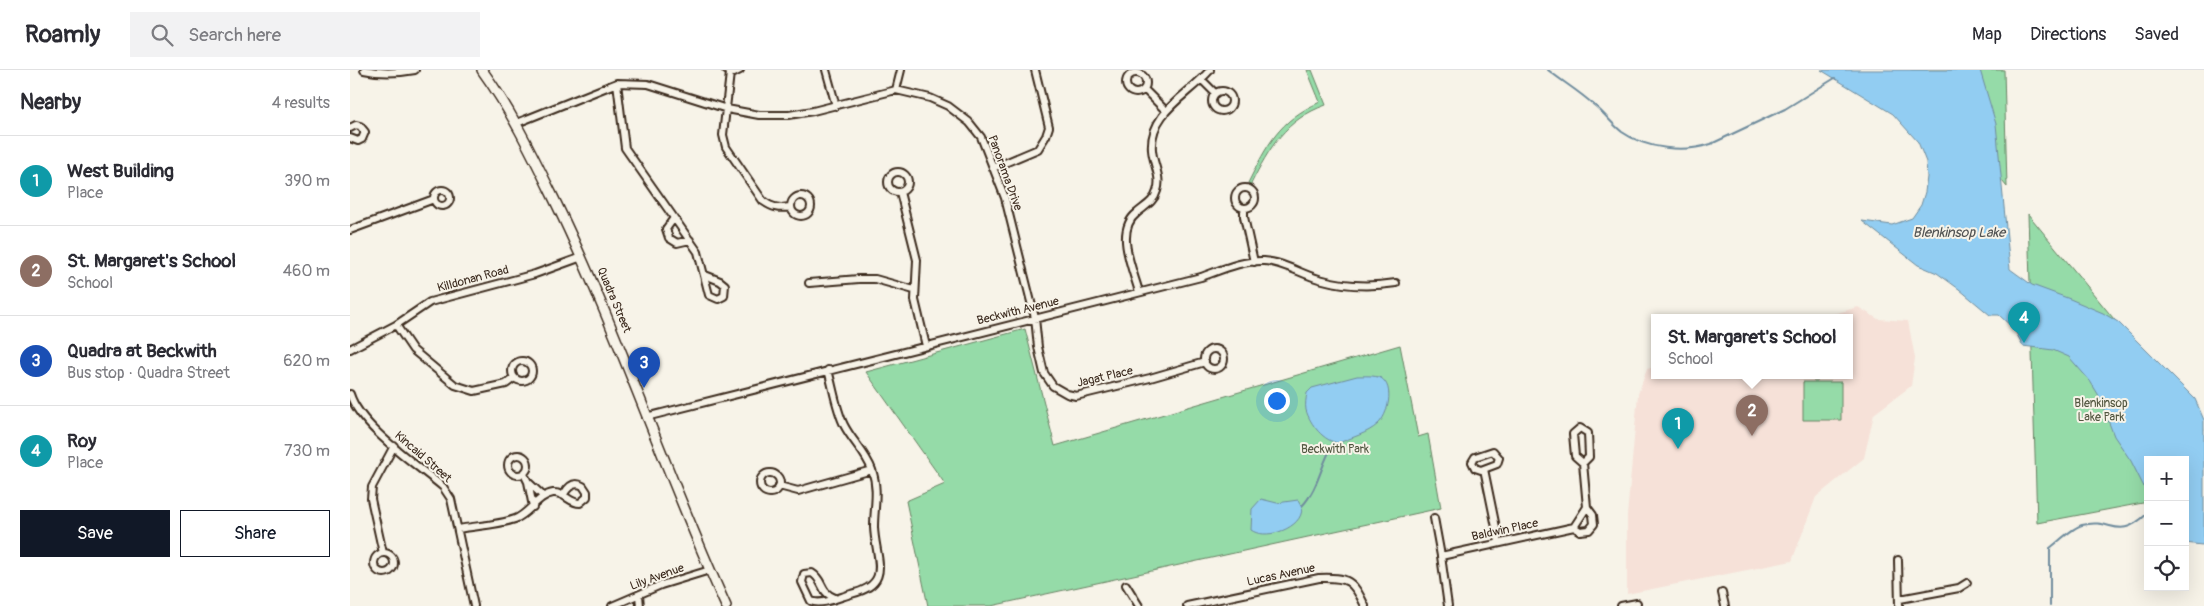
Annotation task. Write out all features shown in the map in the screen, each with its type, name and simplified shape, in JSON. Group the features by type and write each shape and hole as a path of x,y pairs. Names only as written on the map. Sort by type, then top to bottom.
{"main road":[{"name":"Quadra Street","path":"482,70 517,124 582,257 617,338 646,417 726,606"}],"street":[{"path":"364,70 380,73 398,73 415,70"},
{"path":"740,70 728,71 727,109 723,135 726,147 763,201 779,208 790,207"},
{"path":"826,70 836,106"},
{"path":"896,90 901,70"},
{"path":"993,168 1038,149 1050,127 1035,70"},
{"path":"1139,292 1126,233 1131,218 1151,202 1158,191 1158,177 1152,152 1152,141 1156,125 1166,111 1202,80 1210,70"},
{"path":"1202,80 1215,94"},
{"path":"617,83 625,148 698,252 705,275"},
{"name":"Panorama Drive","path":"517,124 617,83 648,84 727,109 759,115 789,115 836,106 896,90 930,98 948,106 969,122 981,137 1005,198 1035,318"},
{"path":"1144,89 1166,111"},
{"path":"350,128 356,125 360,126 364,132 362,140 358,141 350,138"},
{"path":"900,192 917,260 914,290 926,346"},
{"path":"350,230 434,199"},
{"path":"1244,208 1244,217 1254,262"},
{"path":"674,218 666,229 669,238 677,243 690,240"},
{"name":"Killdonan Road","path":"350,349 396,324 430,302 534,274 582,257"},
{"name":"Beckwith Avenue","path":"646,417 1254,262 1277,264 1320,279 1351,284 1370,286 1396,282"},
{"path":"809,283 859,278 875,279 914,290"},
{"name":"Jagat Place","path":"1035,318 1038,347 1044,373 1053,386 1067,394 1076,396 1085,394 1205,362"},
{"path":"396,324 413,350 455,385 474,391 506,384 514,378"},
{"path":"828,370 843,423 864,454 872,470 877,495 874,525 880,567 874,582 868,589 819,603 811,601 802,582 804,574 812,573 816,575 824,592 835,598"},
{"name":"Kincaid Street","path":"350,394 353,405 364,420 443,487 451,499 474,606"},
{"name":"Baldwin Place","path":"1442,556 1574,526 1580,531 1589,530 1594,524 1593,515 1587,507 1583,463 1575,456 1573,434 1580,428 1588,433 1590,453 1583,463"},
{"path":"383,553 371,499 372,487 394,446"},
{"path":"1484,469 1498,542"},
{"path":"779,486 798,491 872,470"},
{"path":"524,474 528,482 533,506"},
{"path":"528,482 544,496"},
{"path":"458,530 516,518 544,496 564,494"},
{"path":"1574,526 1587,507"},
{"path":"1434,518 1442,556 1448,606"},
{"path":"1898,560 1899,602 1959,588 1968,583"},
{"name":"Lily Avenue","path":"612,606 661,585 710,570"},
{"name":"Lucas Avenue","path":"1187,606 1319,578 1333,577 1340,577 1350,582 1365,606"},
{"path":"1126,585 1139,606"},
{"path":"1722,593 1725,606"},
{"path":"639,595 640,606"},
{"path":"1621,606 1637,603"}],"shaded area":[{"path":"1858,307 1878,319 1908,321 1915,358 1911,386 1874,414 1864,458 1816,497 1792,561 1627,594 1627,516 1638,394 1647,369 1651,368 1651,379 1853,379 1853,314 1834,314"}],"green space":[{"path":"1307,70 1312,70 1326,105 1300,118 1280,136 1251,184 1248,183 1268,145 1284,126 1306,109 1320,102"},
{"path":"1911,70 2004,70 2007,187"},
{"name":"Blenkinsop Lake Park","path":"2028,214 2204,429 2187,456 2144,456 2144,503 2037,523"},
{"name":"Beckwith Park","path":"1025,329 1055,446 1400,345 1418,437 1428,434 1441,508 991,606 928,606 906,501 945,484 866,372"},
{"path":"1803,382 1841,382 1841,420 1803,420"}],"water":[{"name":"Blenkinsop Lake","path":"1821,70 1980,70 1996,124 2010,269 2032,285 2103,313 2118,322 2195,399 2204,420 2204,543 2202,545 2189,543 2189,456 2144,456 2144,487 2131,461 2114,436 2098,394 2090,381 2069,357 2053,350 2023,346 2014,329 1999,315 1990,315 1959,289 1937,273 1918,265 1862,221 1892,225 1912,218 1921,205 1925,192 1926,162 1918,142 1893,114"},
{"path":"1357,376 1378,377 1385,382 1389,394 1385,414 1378,424 1364,433 1339,443 1333,442 1323,436 1311,421 1306,410 1307,393 1312,388"},
{"path":"1261,499 1277,503 1298,500 1302,508 1300,516 1295,523 1278,532 1268,534 1251,530 1252,509"}],"waterway":[{"path":"1548,70 1589,100 1622,132 1654,146 1677,149 1711,144 1785,109 1835,78"},
{"path":"1302,506 1308,499 1334,443"},
{"path":"2050,606 2050,548 2082,525 2093,523 2121,528 2137,522 2144,516"}],"place":[{"name":"Roy","path":"2024,343"},
{"name":"Quadra at Beckwith","path":"644,388"},
{"name":"St. Margaret's School","path":"1752,436"},
{"name":"West Building","path":"1678,449"}]}
